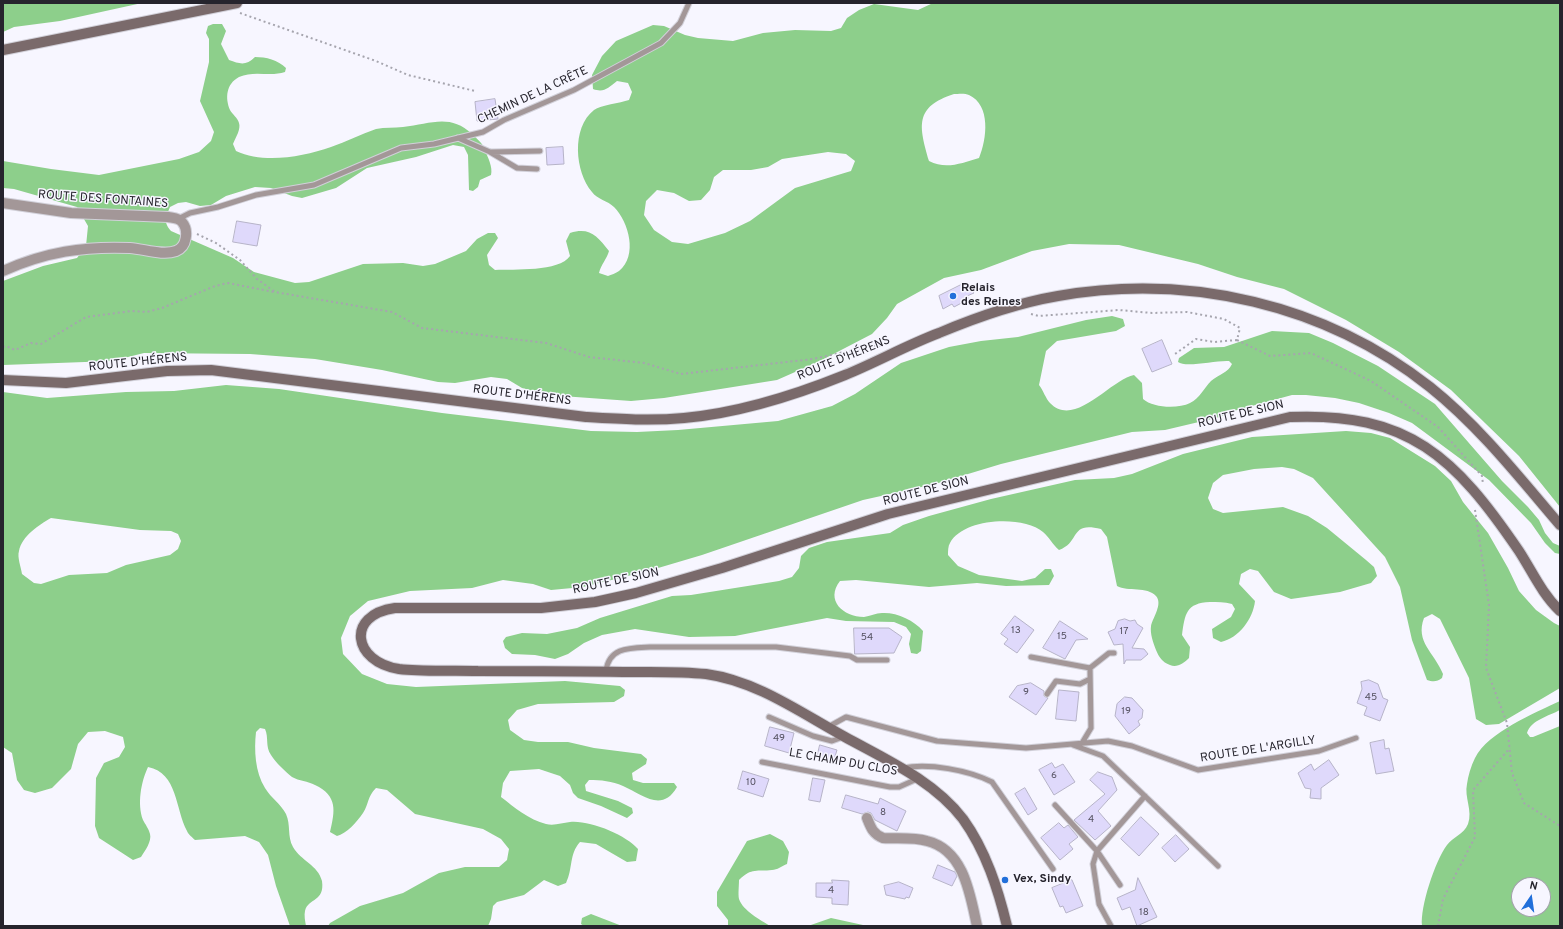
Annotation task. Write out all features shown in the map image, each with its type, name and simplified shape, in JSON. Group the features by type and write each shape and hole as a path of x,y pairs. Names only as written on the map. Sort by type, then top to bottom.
{"main road":[{"path":"3,50 237,3"},
{"path":"1021,304 1056,296 1101,290 1144,288 1173,289 1198,291 1252,301 1318,322 1380,353 1430,387 1492,445 1560,525"},
{"name":"ROUTE D'HÉRENS","path":"3,380 66,383 167,371 211,370 573,416 629,419 684,418 743,408 786,396 848,374 938,333 1021,304"},
{"name":"ROUTE DE SION","path":"1007,926 995,884 976,840 952,806 937,792 902,768 770,695 728,678 685,672 454,670 391,667 378,663 367,653 361,640 362,631 370,618 378,612 389,609 541,608 595,602 636,593 722,568 888,514 1290,417 1317,416 1368,422 1387,428 1428,448 1449,464 1465,479 1484,502 1519,552 1548,598 1560,611"}],"street":[{"name":"ROUTE DES FONTAINES","path":"3,203 71,213 168,217 178,219 186,231"},
{"path":"3,271 27,260 78,249 131,248 169,252 176,251 183,244 186,231"},
{"path":"867,818 871,829 877,836 883,838 927,841 948,852 961,870 968,885 977,926"}],"lane":[{"name":"CHEMIN DE LA CRÊTE","path":"178,219 190,213 218,207 256,195 314,185 401,148 434,144 483,132 504,120 574,90 661,43 680,23 689,3"},
{"path":"458,138 490,152 517,168 537,169"},
{"path":"490,152 540,151"},
{"path":"606,671 608,660 617,653 633,648 650,647 776,647 850,656 857,660 887,660"},
{"path":"1031,657 1090,668 1109,654 1114,653"},
{"path":"1082,743 1091,728 1090,668"},
{"path":"1047,694 1056,682 1080,684 1090,679"},
{"path":"769,717 813,736 832,741 844,736"},
{"name":"ROUTE DE L'ARGILLY","path":"828,727 846,717 937,741 1026,748 1108,741 1132,746 1198,770 1319,752 1356,738"},
{"name":"ROUTE DE L'ARGILLY","path":"1070,744 1103,756 1218,866"},
{"name":"LE CHAMP DU CLOS","path":"762,762 890,787 899,787 917,779"},
{"path":"902,768 918,765 977,774 992,782 1053,869"},
{"path":"1111,926 1099,904 1092,864 1097,851 1145,796"},
{"path":"1055,805 1097,851 1120,885"}],"path":[{"path":"221,6 227,10 247,15 376,61 408,75 475,91"},
{"path":"186,231 199,234 216,243 240,260 257,279 274,292"},
{"path":"3,347 6,346 15,350 31,343 41,344 86,317 132,311 147,312 162,308 215,286 228,283 392,312 422,328 546,343 589,357 644,363 681,374 814,359 871,346 886,345"},
{"path":"1021,304 1024,311 1039,316 1118,310 1152,313 1187,312 1224,319 1240,328 1237,340"},
{"path":"1175,354 1196,339 1214,342 1237,340 1270,356 1311,353 1371,381 1438,427 1482,476 1484,486 1484,502 1475,511 1489,605 1486,668 1507,723 1512,773 1524,803 1560,826"},
{"path":"1438,926 1443,899 1475,837 1473,790 1510,748"}],"green space":[{"path":"3,3 142,3 60,21 14,27 3,32"},
{"path":"933,3 1560,3 1560,507 1519,456 1451,390 1399,352 1346,320 1284,289 1237,277 1198,264 1119,245 1069,244 1032,251 981,270 944,278 897,304 887,318 872,334 820,361 777,380 664,398 631,401 548,395 522,388 507,379 491,377 455,383 438,382 382,370 315,359 250,354 144,353 112,361 3,365 3,281 43,266 77,258 86,246 88,226 77,207 14,189 3,188 3,161 99,175 179,159 199,152 211,141 214,132 200,101 209,62 209,39 206,33 208,26 213,24 222,24 226,31 221,44 229,60 246,63 255,57 263,58 276,61 286,68 285,72 274,74 245,75 239,77 231,83 227,101 230,110 237,119 239,125 238,133 233,144 236,151 259,157 283,158 320,151 376,129 403,127 431,122 448,122 464,128 478,139 484,147 490,162 491,175 480,180 478,187 473,191 469,190 468,155 464,147 453,145 416,157 367,168 336,188 302,198 271,188 255,187 226,196 211,205 200,206 186,202 178,203 170,207 166,222 171,231 233,258 254,272 295,283 309,282 363,264 403,263 423,266 435,264 466,251 477,239 488,233 495,233 498,238 487,255 489,265 495,270 536,269 556,265 570,256 566,241 570,233 583,231 597,237 609,251 599,273 608,276 614,274 625,265 628,257 630,248 627,230 624,221 614,207 594,194 586,183 579,162 578,150 582,128 587,118 594,110 606,105 629,100 632,92 628,83 617,81 603,90 593,89 592,75 602,56 616,41 653,25 664,26 685,35 698,38 733,41 763,33 795,30 831,31 841,28 847,18 859,10 874,4 918,10","holes":["954,94 969,95 981,106 985,123 982,150 979,158 966,162 954,165 935,164 929,161 923,138 923,119 926,112 932,105 941,99","828,152 846,154 855,161 851,171 795,188 750,221 725,233 688,244 672,242 654,230 644,215 646,201 657,190 674,193 689,201 701,200 710,190 714,177 723,170 751,170 768,167 782,159"]},
{"path":"1112,316 1123,319 1125,326 1116,331 1057,341 1046,351 1039,385 1050,403 1060,409 1070,410 1082,407 1125,378 1134,375 1142,383 1143,399 1147,402 1166,407 1185,405 1197,398 1211,381 1226,371 1232,364 1229,361 1194,364 1182,364 1178,362 1179,358 1194,348 1224,347 1272,331 1309,333 1333,343 1378,366 1435,404 1502,481 1539,520 1545,533 1553,543 1560,546 1560,554 1555,553 1545,543 1531,523 1489,480 1412,423 1389,413 1359,403 1335,398 1292,395 1237,410 1220,417 1165,430 1132,432 1001,464 935,484 863,500 702,555 648,571 583,587 551,590 533,584 503,580 472,588 410,591 368,601 350,616 341,638 343,654 362,674 387,684 416,687 565,681 620,686 625,690 624,696 614,702 538,704 517,710 508,720 510,730 524,740 538,742 568,742 594,748 641,754 647,759 646,764 632,773 633,780 643,783 674,783 677,787 671,795 665,799 652,800 615,783 589,780 585,785 586,791 618,801 632,808 633,813 627,818 601,806 578,798 573,793 570,785 560,776 539,769 510,771 503,783 501,797 516,809 540,822 549,825 578,822 597,826 625,839 638,849 636,861 627,862 596,844 580,842 574,852 566,883 558,886 544,880 524,895 497,902 493,906 491,919 488,926 328,926 330,923 360,906 403,893 439,873 465,867 499,867 507,860 509,849 501,839 483,829 415,814 387,790 376,788 371,794 365,810 358,820 348,830 337,836 330,832 334,811 328,794 312,784 292,777 281,767 269,752 265,729 260,728 256,732 255,753 259,775 267,792 286,814 290,839 293,847 300,856 317,871 322,881 321,893 309,904 305,911 306,926 290,926 276,886 268,855 259,842 245,836 195,840 189,835 183,822 170,784 165,776 158,771 148,767 143,779 140,807 143,820 149,830 150,840 141,857 133,860 99,838 95,826 96,778 104,763 119,757 125,747 123,737 105,731 88,732 78,744 71,769 52,788 35,793 24,790 17,780 12,753 3,747 3,392 47,398 126,392 174,391 226,385 279,389 442,413 591,431 637,432 678,430 778,421 832,406 855,394 901,363 949,347 981,341 1018,337 1086,320","holes":["51,518 140,530 171,531 178,534 181,541 178,549 170,555 126,565 107,573 69,575 41,584 34,583 22,574 18,556 24,540 41,524"]},
{"path":"1346,431 1371,433 1390,438 1435,466 1451,481 1463,502 1488,533 1519,591 1536,610 1560,626 1560,688 1499,724 1486,725 1476,719 1469,678 1440,619 1432,614 1424,618 1422,626 1422,634 1427,647 1443,674 1442,678 1437,681 1431,681 1427,680 1412,640 1400,587 1385,557 1313,478 1294,469 1282,467 1254,469 1223,475 1213,483 1208,498 1213,509 1223,513 1283,507 1308,516 1327,528 1366,560 1374,567 1377,576 1371,583 1340,592 1291,599 1274,592 1258,571 1250,569 1241,574 1239,584 1255,601 1254,608 1244,627 1228,640 1221,642 1213,638 1212,629 1231,617 1235,609 1232,604 1224,602 1210,602 1191,607 1184,621 1182,635 1190,647 1189,658 1178,665 1173,666 1163,661 1157,653 1153,641 1151,626 1158,607 1158,599 1148,591 1126,589 1117,586 1107,537 1101,529 1091,527 1079,530 1066,546 1059,550 1043,532 1022,523 1008,521 980,524 967,528 957,535 950,543 948,547 948,555 958,566 979,575 1022,581 1035,578 1045,569 1051,569 1054,576 1049,585 1006,586 977,583 929,587 856,580 840,581 834,595 835,601 843,611 856,616 864,617 880,613 899,615 915,623 923,631 921,651 917,654 911,653 909,644 911,634 906,627 894,622 846,621 827,618 735,636 689,637 635,629 602,635 584,643 568,654 555,659 535,655 512,654 505,648 503,641 506,637 522,633 547,634 577,628 600,618 672,596 691,595 779,581 792,577 799,568 801,556 809,548 827,542 890,533 903,525 929,516 991,499 1075,480 1114,478 1132,474 1183,454 1252,437"},
{"path":"1560,701 1560,710 1536,722 1527,733 1530,737 1533,737 1560,726 1560,926 1422,926 1423,908 1429,884 1442,852 1468,824 1470,814 1466,789 1472,764 1481,749 1490,740 1526,717"},
{"path":"770,834 783,841 789,852 787,864 774,870 748,873 739,880 739,899 744,907 753,915 770,926 728,926 728,920 717,906 717,892 747,841"},
{"path":"591,914 622,926 584,926 581,924 582,918"},
{"path":"831,918 863,925 865,926 808,926"}],"building":[{"path":"495,99 498,119 477,121 475,102"},
{"path":"563,147 564,164 547,165 546,148"},
{"path":"237,221 261,225 257,246 233,242"},
{"name":"Relais des Reines","path":"965,283 974,293 967,296 969,299 954,307 952,304 943,309 939,296"},
{"path":"1162,340 1172,364 1152,372 1142,349"},
{"path":"1015,616 1034,630 1017,653 1004,644 1008,639 1001,634"},
{"path":"1125,619 1130,621 1135,620 1137,624 1143,628 1132,648 1144,649 1148,654 1141,660 1126,660 1124,664 1123,644 1114,645 1108,632 1115,629 1118,621"},
{"path":"1060,621 1088,639 1076,640 1065,659 1043,648"},
{"path":"854,628 889,628 902,637 894,653 855,654"},
{"path":"1369,680 1378,684 1383,698 1388,700 1380,721 1364,715 1367,707 1357,703 1362,689 1361,682"},
{"path":"1031,683 1044,691 1044,696 1048,698 1036,715 1009,697 1017,686"},
{"path":"1059,690 1079,692 1076,721 1056,719"},
{"path":"1125,697 1132,698 1143,710 1142,718 1138,721 1140,725 1129,734 1115,716 1117,704"},
{"path":"770,727 794,733 789,753 765,746"},
{"path":"1384,740 1385,749 1389,748 1394,771 1376,774 1370,743"},
{"path":"820,745 837,750 833,763 817,758"},
{"path":"1329,760 1339,775 1321,788 1321,799 1310,798 1311,789 1305,788 1298,773 1311,764 1314,770"},
{"path":"1052,763 1055,768 1063,764 1075,782 1054,795 1039,770"},
{"path":"743,771 769,779 763,797 738,789"},
{"path":"1098,772 1112,777 1117,790 1098,811 1111,826 1095,840 1074,820 1105,794 1090,780"},
{"path":"813,778 825,780 820,802 809,800"},
{"path":"1025,788 1037,809 1028,815 1015,794"},
{"path":"846,795 878,804 880,798 906,811 897,831 875,820 871,813 868,812 862,814 842,808"},
{"path":"1141,817 1159,834 1139,856 1121,839"},
{"path":"1059,823 1064,828 1068,825 1078,837 1069,844 1073,849 1060,860 1041,838"},
{"path":"1176,835 1189,849 1175,862 1162,848"},
{"path":"938,865 955,872 957,876 952,886 933,878"},
{"path":"1138,878 1157,917 1137,926 1130,907 1122,910 1117,898 1135,890"},
{"path":"832,880 849,881 848,905 832,904 832,898 816,897 816,883 832,883"},
{"path":"1072,880 1083,906 1066,913 1063,906 1060,907 1052,888"},
{"path":"899,882 913,888 909,898 906,897 905,899 886,895 884,886"}],"place":[{"name":"Relais des Reines","path":"953,296"},
{"name":"Vex, Sindy","path":"1005,880"}]}
